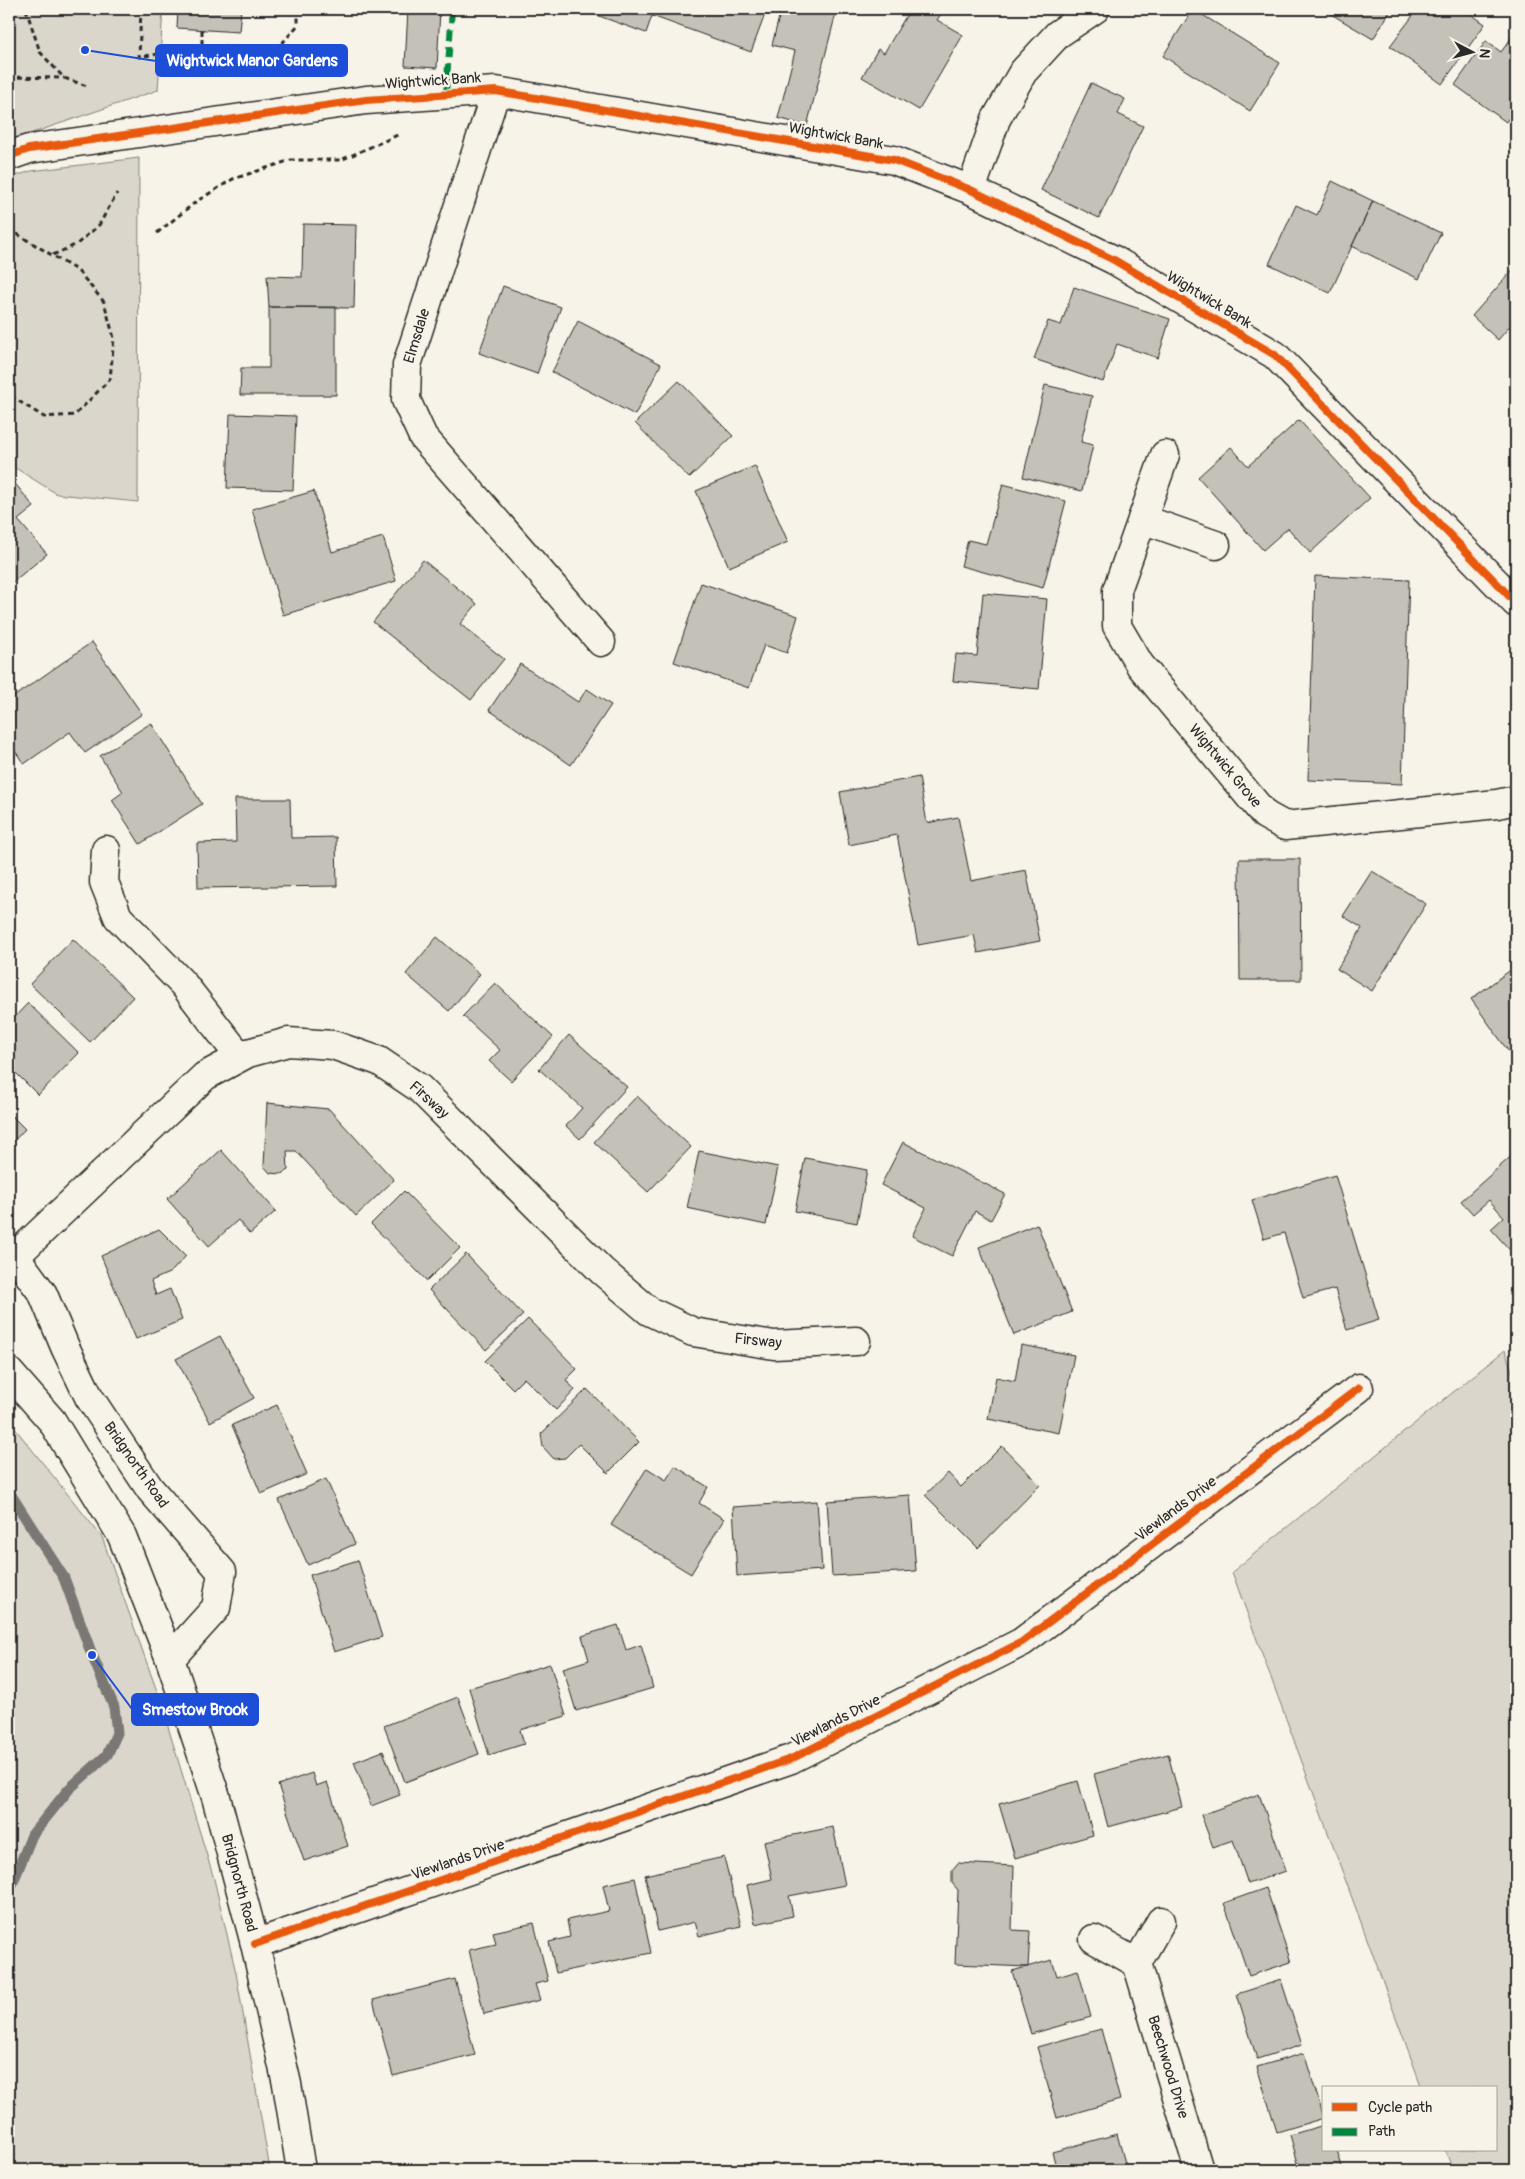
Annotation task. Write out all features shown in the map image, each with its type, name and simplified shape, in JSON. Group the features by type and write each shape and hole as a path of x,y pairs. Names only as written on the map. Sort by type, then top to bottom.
{"main road":[{"path":"971,190 996,120 1023,72 1058,34 1095,9"},
{"name":"Wightwick Bank","path":"9,156 29,149 366,100 496,91 894,160 971,190 1114,260 1275,356 1516,603"},
{"name":"Elmsdale","path":"496,91 407,365 406,400 424,437 601,642"},
{"name":"Wightwick Grove","path":"1165,455 1117,590 1117,626 1140,665 1265,815 1286,826 1497,804 1516,800"},
{"path":"1142,519 1216,545"},
{"path":"106,850 104,882 118,917 184,985 240,1057"},
{"name":"Firsway","path":"12,1259 205,1076 248,1053 288,1042 333,1045 378,1061 419,1088 602,1271 649,1311 693,1332 774,1344 856,1342"},
{"name":"Bridgnorth Road","path":"12,1259 43,1294 65,1347 89,1396 145,1482 222,1572 216,1608 170,1659"},
{"name":"Bridgnorth Road","path":"9,1372 52,1421 122,1536 170,1659 216,1797 255,1944 288,2084 301,2170"},
{"name":"Viewlands Drive","path":"255,1944 791,1759 1022,1642 1359,1388"},
{"path":"1094,1939 1137,1963 1161,1921"},
{"name":"Beechwood Drive","path":"1137,1963 1199,2170"}],"path":[{"path":"26,9 40,52 64,78"},
{"path":"141,9 139,57 202,47 278,48 298,25 298,9"},
{"path":"202,30 202,47"},
{"path":"9,77 64,78 87,86"},
{"path":"157,233 197,201 233,179 291,160 340,160 402,133"},
{"path":"52,256 77,244 99,226 117,193"},
{"path":"9,229 78,271 104,302 114,338 110,379 74,415 44,417 9,395"}],"shaded area":[{"path":"9,9 163,9 158,90 9,141"},
{"path":"139,158 138,502 57,494 9,464 9,178 31,171"},
{"path":"1505,1350 1516,1384 1516,2170 1453,2170 1446,2152 1498,2152 1498,2086 1421,2086 1232,1572"},
{"path":"9,1421 102,1537 159,1697 214,1879 236,1973 270,2170 9,2170"}],"building":[{"path":"178,9 241,9 239,32 177,28"},
{"path":"408,9 440,9 437,68 405,66"},
{"path":"602,9 767,9 751,52 652,16 646,33 599,16"},
{"path":"781,9 837,9 807,126 778,118 795,51 772,45"},
{"path":"906,9 944,9 937,20 963,35 919,110 862,77 878,49 884,53 909,11"},
{"path":"1193,9 1280,63 1250,111 1163,56"},
{"path":"1334,9 1392,9 1373,39 1331,14"},
{"path":"1418,9 1427,9 1436,16 1441,9 1464,9 1485,24 1442,84 1390,46"},
{"path":"1512,37 1516,41 1516,107 1506,122 1455,85 1486,41 1501,52"},
{"path":"1091,83 1125,99 1118,114 1143,126 1099,218 1041,190"},
{"path":"1332,181 1373,201 1330,293 1269,264 1296,205 1317,215"},
{"path":"1373,201 1441,233 1419,279 1352,246"},
{"path":"303,224 356,225 354,308 269,307 267,276 302,277"},
{"path":"1516,266 1516,331 1510,326 1498,340 1472,316"},
{"path":"503,286 561,307 537,374 479,353"},
{"path":"1074,287 1170,319 1158,358 1117,344 1103,382 1034,359 1048,321 1061,325"},
{"path":"269,307 336,307 336,395 240,395 241,368 269,368"},
{"path":"578,321 661,364 635,415 552,372"},
{"path":"679,381 733,436 689,478 635,423"},
{"path":"1045,385 1092,396 1081,442 1093,445 1082,491 1023,477"},
{"path":"230,414 296,416 293,490 227,488"},
{"path":"1299,420 1370,498 1310,553 1288,528 1263,550 1198,477 1231,447 1248,466"},
{"path":"755,466 788,542 729,567 696,491"},
{"path":"9,476 34,507 18,520 47,554 9,585"},
{"path":"1003,484 1066,501 1043,588 961,566 968,540 986,544"},
{"path":"314,491 332,552 383,537 396,581 283,615 252,509"},
{"path":"423,560 477,604 460,624 504,659 471,700 373,622"},
{"path":"1315,576 1409,580 1402,784 1308,780"},
{"path":"701,583 798,616 787,653 764,645 749,688 674,662"},
{"path":"983,593 1047,599 1039,689 953,681 956,654 977,656"},
{"path":"92,642 142,714 85,753 70,732 24,764 9,742 9,700"},
{"path":"520,664 578,702 587,689 611,705 571,765 489,710"},
{"path":"151,723 202,804 140,844 112,800 123,792 100,756"},
{"path":"919,777 927,823 958,817 971,881 1026,870 1040,941 978,953 974,935 918,945 897,835 849,845 840,792"},
{"path":"235,799 290,799 291,838 336,837 337,886 198,888 197,843 236,842"},
{"path":"1239,859 1300,859 1301,980 1240,980"},
{"path":"1372,871 1426,904 1372,991 1337,969 1362,928 1343,916"},
{"path":"437,937 480,974 449,1011 406,974"},
{"path":"73,939 133,997 90,1042 30,984"},
{"path":"1516,966 1516,1062 1471,999"},
{"path":"495,983 553,1037 511,1081 489,1061 500,1050 463,1016"},
{"path":"28,1003 79,1053 38,1095 9,1066 9,1023"},
{"path":"569,1035 627,1087 580,1139 566,1126 582,1108 539,1069"},
{"path":"637,1096 691,1147 648,1192 594,1142"},
{"path":"267,1103 329,1109 394,1180 356,1216 296,1151 287,1151 288,1170 281,1174 270,1173 264,1166"},
{"path":"9,1113 25,1129 9,1146"},
{"path":"903,1142 1005,1194 991,1220 975,1211 952,1256 912,1236 926,1208 881,1185"},
{"path":"221,1150 276,1211 250,1234 238,1220 209,1246 167,1199"},
{"path":"699,1151 778,1167 766,1225 687,1208"},
{"path":"1516,1152 1516,1257 1491,1229 1504,1217 1489,1200 1473,1214 1461,1201"},
{"path":"805,1158 867,1170 857,1223 795,1211"},
{"path":"1335,1175 1379,1320 1347,1330 1335,1289 1303,1298 1284,1233 1264,1239 1252,1200"},
{"path":"404,1191 460,1248 427,1281 371,1224"},
{"path":"1037,1224 1072,1312 1014,1335 979,1247"},
{"path":"159,1229 186,1256 171,1272 151,1281 156,1295 170,1289 182,1320 136,1339 101,1256"},
{"path":"466,1254 523,1315 486,1350 429,1290"},
{"path":"528,1319 577,1369 566,1380 575,1390 556,1410 524,1378 513,1389 485,1361"},
{"path":"220,1336 254,1398 210,1422 176,1359"},
{"path":"1021,1345 1074,1355 1059,1433 988,1419 996,1377 1015,1381"},
{"path":"587,1389 639,1442 608,1473 579,1444 565,1458 554,1459 543,1447 541,1434"},
{"path":"277,1405 307,1474 261,1494 232,1425"},
{"path":"1002,1446 1040,1485 978,1548 925,1495 948,1473 961,1487"},
{"path":"675,1466 708,1487 699,1503 724,1519 691,1574 611,1525 647,1468 666,1480"},
{"path":"326,1479 355,1544 308,1565 279,1500"},
{"path":"910,1495 916,1571 832,1576 827,1501"},
{"path":"817,1501 822,1570 737,1576 733,1507"},
{"path":"358,1560 382,1637 334,1652 310,1575"},
{"path":"618,1625 626,1650 641,1645 653,1688 576,1711 563,1668 589,1660 582,1636"},
{"path":"550,1664 566,1716 520,1730 524,1744 489,1755 469,1688"},
{"path":"458,1697 479,1754 405,1782 384,1726"},
{"path":"383,1751 400,1795 371,1806 354,1762"},
{"path":"1168,1754 1182,1807 1108,1827 1094,1774"},
{"path":"312,1773 316,1786 327,1782 348,1846 304,1861 278,1785"},
{"path":"1078,1781 1093,1835 1015,1858 999,1804"},
{"path":"1259,1794 1286,1871 1248,1884 1233,1840 1213,1847 1201,1815"},
{"path":"833,1827 845,1885 789,1896 793,1916 755,1924 747,1885 772,1879 764,1841"},
{"path":"724,1857 741,1926 699,1936 695,1922 658,1931 645,1875"},
{"path":"958,1863 1014,1866 1012,1930 1030,1931 1028,1967 955,1964 958,1890 952,1883 952,1870"},
{"path":"635,1878 651,1953 556,1973 549,1942 570,1937 567,1920 609,1911 603,1885"},
{"path":"1266,1888 1291,1962 1249,1976 1224,1903"},
{"path":"534,1923 548,1981 535,1984 540,2000 484,2014 469,1950 496,1944 493,1932"},
{"path":"1052,1960 1057,1976 1078,1970 1091,2017 1031,2034 1012,1971"},
{"path":"455,1979 475,2055 393,2076 373,2000"},
{"path":"1281,1980 1302,2045 1257,2059 1237,1994"},
{"path":"1101,2029 1120,2100 1057,2118 1037,2047"},
{"path":"1304,2053 1322,2112 1322,2119 1277,2132 1257,2067"},
{"path":"1322,2126 1322,2152 1338,2152 1343,2170 1300,2170 1290,2135"},
{"path":"1117,2134 1127,2170 1057,2170 1052,2152"}],"waterway":[{"path":"9,1492 64,1578 92,1655 114,1707 117,1733 107,1755 69,1789 32,1835 9,1892"}],"marked path":[{"path":"446,94 452,9"}],"cycle path":[{"path":"9,156 29,149 366,100 496,91 894,160 971,190 1114,260 1275,355 1516,603"},
{"path":"255,1944 791,1759 1022,1642 1359,1388"}],"place":[{"name":"Wightwick Manor Gardens","path":"85,50"},
{"name":"Smestow Brook","path":"92,1655"}]}
